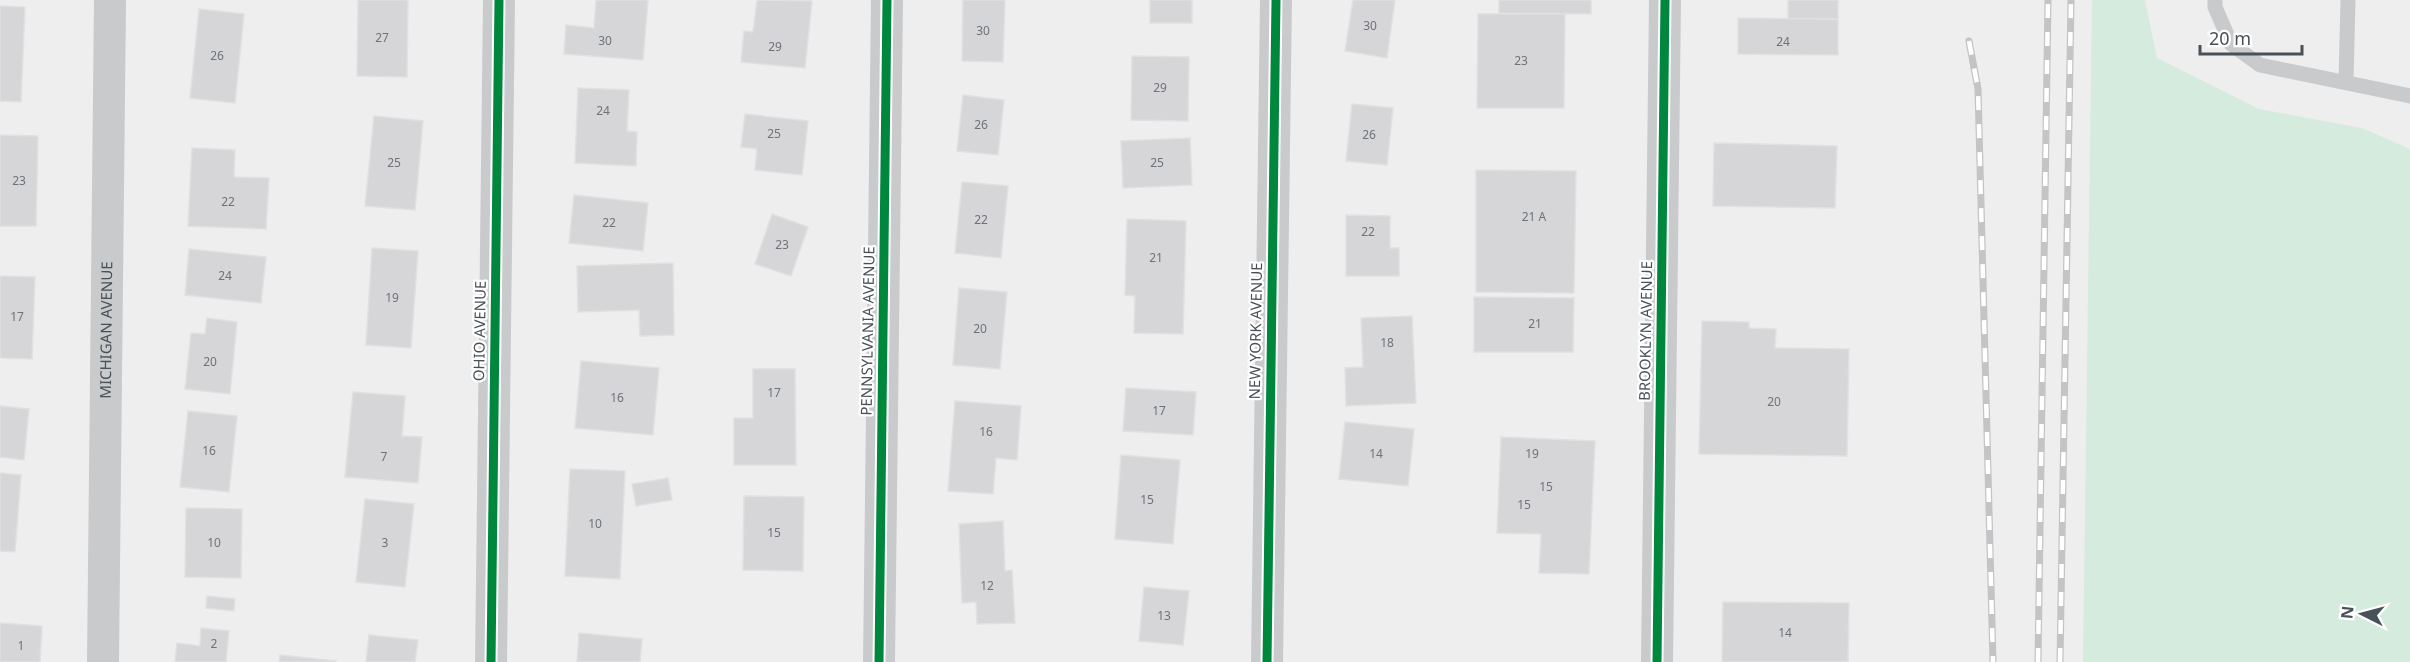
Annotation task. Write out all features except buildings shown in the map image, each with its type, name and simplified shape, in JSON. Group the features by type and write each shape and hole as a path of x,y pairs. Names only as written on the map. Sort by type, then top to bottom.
{"street":[{"name":"MICHIGAN AVENUE","path":"103,662 110,0"},
{"name":"OHIO AVENUE","path":"491,662 499,0"},
{"name":"PENNSYLVANIA AVENUE","path":"879,662 887,0"},
{"name":"NEW YORK AVENUE","path":"1267,662 1276,0"},
{"name":"BROOKLYN AVENUE","path":"1657,662 1665,0"}],"lane":[{"path":"2215,0 2215,7 2231,44 2260,65 2410,96"},
{"path":"2346,81 2349,0"}],"green space":[{"path":"2092,0 2145,0 2157,58 2259,109 2362,128 2410,149 2410,662 2083,662"}],"railway":[{"path":"2038,662 2048,0"},
{"path":"2060,662 2071,0"},
{"path":"1969,41 1978,89 1993,662"}],"cycle path":[{"path":"491,662 499,0"},
{"path":"879,662 887,0"},
{"path":"1267,662 1276,0"},
{"path":"1657,662 1665,0"}]}
